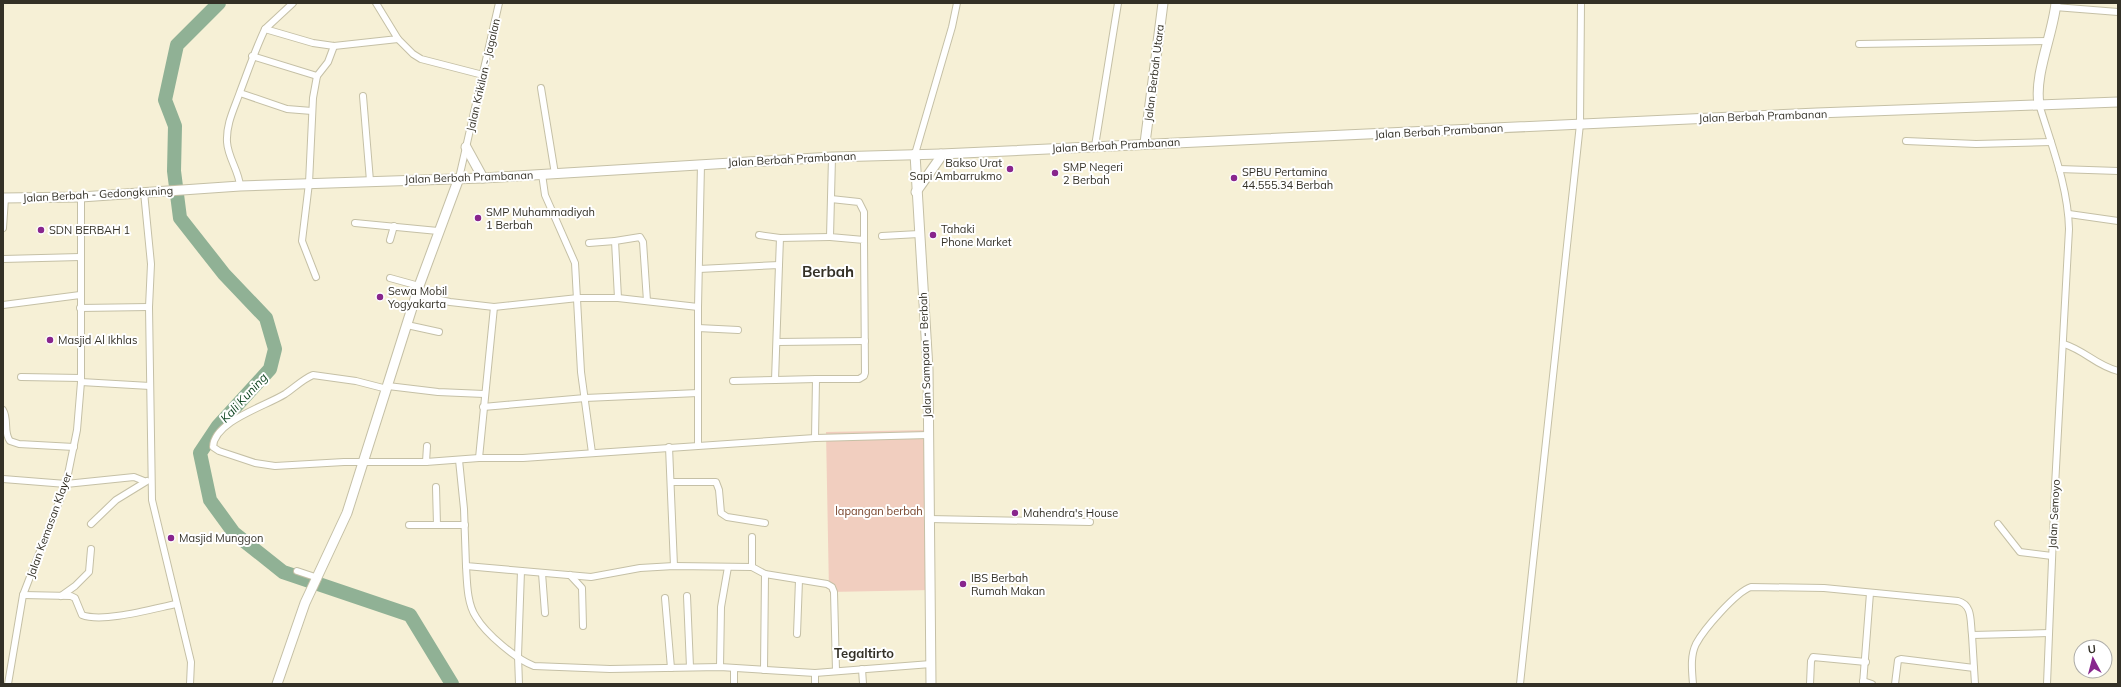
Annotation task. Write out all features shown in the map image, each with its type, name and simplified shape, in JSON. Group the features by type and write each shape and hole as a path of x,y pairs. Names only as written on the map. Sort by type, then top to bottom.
{"main road":[{"name":"Jalan Berbah Utara","path":"1145,144 1163,3"},
{"path":"2039,104 2037,95 2041,67 2049,41 2055,5"},
{"name":"Jalan Berbah Prambanan","path":"193,189 370,180 483,178 832,157 941,154 1580,124 2039,104 2118,102"},
{"path":"466,147 483,178"},
{"name":"Jalan Sampaan - Berbah","path":"915,154 918,234 926,328 931,684"},
{"path":"916,192 940,158 941,154"},
{"path":"277,684 305,603 347,514 438,231 459,178"},
{"name":"Jalan Berbah - Gedongkuning","path":"4,198 81,197 193,189"}],"street":[{"path":"240,186 240,180 230,160 227,142 230,115 240,93 252,56 265,29 293,3"},
{"path":"376,3 398,39 413,54 421,59 483,76"},
{"name":"Jalan Krikilan - Jagalan","path":"459,178 499,3"},
{"path":"915,154 952,27 957,3"},
{"path":"1095,146 1118,3"},
{"path":"1520,684 1580,124 1581,3"},
{"path":"2055,5 2118,12"},
{"path":"265,29 313,43 334,46 398,39"},
{"path":"1859,44 2049,41"},
{"path":"316,277 302,241 309,183 312,111 318,76 328,62 334,46"},
{"path":"252,56 318,76"},
{"path":"541,88 554,174"},
{"path":"240,93 287,109 312,111"},
{"path":"363,96 370,180"},
{"name":"Jalan Semoyo","path":"2039,104 2059,169 2069,214 2047,684"},
{"path":"1906,142 1976,144 2051,142"},
{"path":"830,237 832,157"},
{"path":"698,445 698,307 701,164"},
{"path":"2059,169 2118,171"},
{"path":"542,174 545,195 575,263 581,372 592,453"},
{"path":"144,192 151,264 149,307 150,386 148,481 191,662 190,684"},
{"name":"Jalan Kemasan Klayer","path":"8,684 23,595 66,484 74,446 82,380 80,308 81,197"},
{"path":"3,228 4,198"},
{"path":"733,381 862,378 865,372 864,212 859,202 831,199"},
{"path":"2069,214 2118,221"},
{"path":"355,223 438,231"},
{"path":"390,240 394,226"},
{"path":"882,236 918,234"},
{"path":"759,235 780,238 830,237 864,240"},
{"path":"589,243 640,237 642,239 647,301"},
{"path":"775,380 780,238"},
{"path":"615,240 618,298"},
{"path":"3,259 80,257"},
{"path":"699,269 779,265"},
{"path":"390,278 418,291 450,302 494,307 578,298 618,298 698,307"},
{"path":"3,305 80,295"},
{"path":"80,308 149,307"},
{"path":"479,458 484,394 494,307"},
{"path":"407,325 439,332"},
{"path":"698,328 738,330"},
{"path":"776,342 865,341"},
{"path":"2064,344 2079,349 2105,368 2118,371"},
{"path":"484,394 387,388 344,379 313,375 283,395 236,419 223,428 213,439 213,447 219,451 255,463 275,466 364,462 426,462 479,458 523,458 815,438 928,435"},
{"path":"21,377 82,380 150,386"},
{"path":"815,438 816,379"},
{"path":"483,407 585,398 698,393"},
{"path":"3,410 6,416 7,435 10,441 19,444 74,446"},
{"path":"426,462 427,446"},
{"path":"669,447 674,566"},
{"path":"459,460 465,525 467,590 475,617 494,638 525,663 534,666 557,668 720,667 815,673 931,664"},
{"path":"3,479 66,484 134,477 148,481"},
{"path":"91,524 116,500 148,481"},
{"path":"671,482 716,482 719,490 721,514 727,517 765,523"},
{"path":"436,487 437,525"},
{"path":"929,519 1090,522"},
{"path":"1998,524 2020,552 2052,556"},
{"path":"409,525 465,525"},
{"path":"752,537 752,567"},
{"path":"61,596 75,586 89,572 91,549"},
{"path":"466,566 542,573 605,576 640,568 674,566 752,567 765,574 826,584 832,587 834,592 836,671"},
{"path":"720,667 721,607 728,567"},
{"path":"297,571 318,578"},
{"path":"519,684 518,656 521,571"},
{"path":"542,573 545,613"},
{"path":"764,670 763,616 765,574"},
{"path":"570,575 582,588 582,626"},
{"path":"797,634 799,580"},
{"path":"1693,684 1692,669 1696,645 1731,603 1746,589 1751,587 1824,588 1965,603 1969,608 1975,684"},
{"path":"1870,593 1866,662 1863,683 1872,684"},
{"path":"23,595 75,598 82,615 90,618 115,616 176,604"},
{"path":"687,596 690,667"},
{"path":"666,598 671,668"},
{"path":"1972,635 2049,633"},
{"path":"1810,684 1811,661 1813,657 1866,662"},
{"path":"1895,684 1898,660 1901,659 1974,668"},
{"path":"734,668 734,684"},
{"path":"862,669 863,684"},
{"path":"815,673 815,684"}],"green space":[{"name":"lapangan berbah","path":"929,430 932,590 829,592 826,432"}],"waterway":[{"name":"Kali Kuning","path":"219,3 177,45 165,100 175,126 174,171 180,218 224,274 266,318 275,349 270,369 218,426 200,453 210,500 234,533 283,572 410,615 452,684"}],"place":[{"name":"Bakso Urat Sapi Ambarrukmo","path":"1010,169"},
{"name":"SMP Negeri 2 Berbah","path":"1055,173"},
{"name":"SPBU Pertamina 44.555.34 Berbah","path":"1234,178"},
{"name":"SMP Muhammadiyah 1 Berbah","path":"478,218"},
{"name":"SDN BERBAH 1","path":"41,230"},
{"name":"Tahaki Phone Market","path":"933,235"},
{"name":"Sewa Mobil Yogyakarta","path":"380,297"},
{"name":"Masjid Al Ikhlas","path":"50,340"},
{"name":"Mahendra's House","path":"1015,513"},
{"name":"Masjid Munggon","path":"171,538"},
{"name":"IBS Berbah Rumah Makan","path":"963,584"}],"district":[{"name":"Berbah","path":"828,272"},
{"name":"Tegaltirto","path":"864,653"}]}
